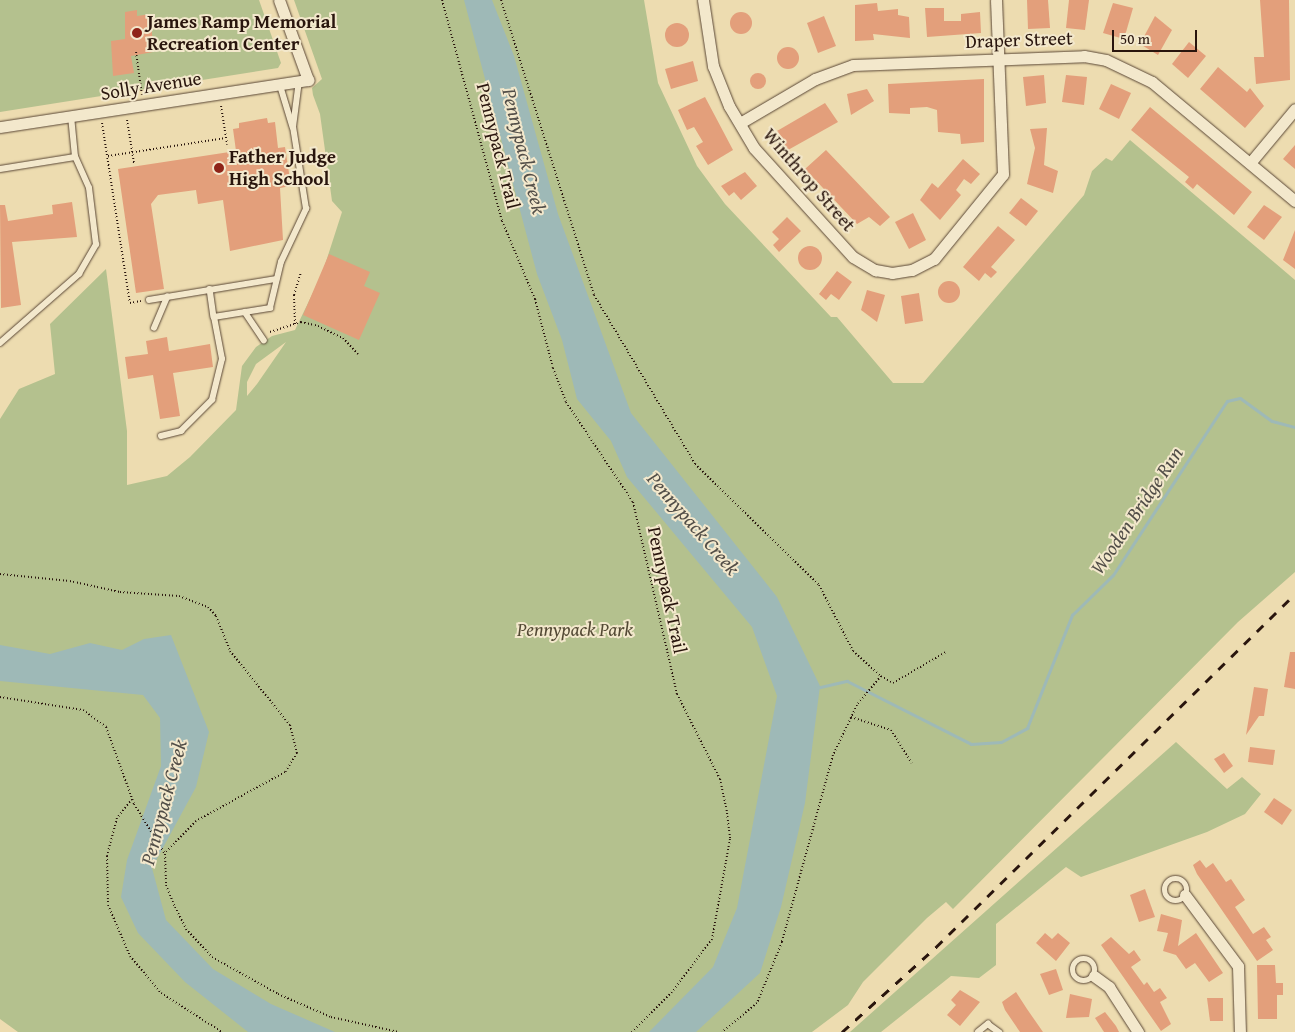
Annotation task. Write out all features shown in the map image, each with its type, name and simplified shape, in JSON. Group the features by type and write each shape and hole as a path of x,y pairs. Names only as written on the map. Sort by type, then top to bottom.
{"street":[{"path":"279,0 303,81"},
{"name":"Winthrop Street","path":"702,0 713,66 754,148 853,257 875,270 912,270 934,259 964,225 1003,174 1000,57 996,0"},
{"name":"Draper Street","path":"740,123 815,79 853,65 1057,54 1106,60 1152,82 1295,201"},
{"name":"Solly Avenue","path":"0,127 303,81"},
{"path":"1250,163 1295,109"},
{"path":"1185,895 1238,966 1240,1032"},
{"path":"1094,976 1109,987 1138,1032"}],"lane":[{"path":"293,127 303,81"},
{"path":"214,317 270,308 276,279 306,209 293,127 280,84"},
{"path":"0,343 90,261 96,229 89,188 76,157 71,116"},
{"path":"0,169 76,157"},
{"path":"149,300 276,279"},
{"path":"161,436 181,432 212,400 222,359 210,289"},
{"path":"154,328 167,296"},
{"path":"245,312 262,338"},
{"path":"1090,960 1094,976 1078,980 1074,964 1090,960"},
{"path":"978,1032 988,1024 999,1032"}],"path":[{"name":"Pennypack Trail","path":"442,0 479,123 489,177 535,299 553,368 566,402 633,502 677,694 720,779 727,813 730,839 715,933 672,992 632,1032"},
{"path":"501,0 594,295 695,464 819,585 853,651 881,676 893,682 946,652"},
{"path":"136,52 144,105"},
{"path":"221,106 227,145"},
{"path":"127,120 134,163"},
{"path":"102,124 130,303 149,300"},
{"path":"108,156 226,138"},
{"path":"295,324 294,295 301,272"},
{"path":"262,338 295,324 332,332 358,354"},
{"path":"0,574 70,581 120,592 179,596 208,607 216,616 230,651 290,725 297,753 285,772 196,821 164,852"},
{"path":"722,1032 757,1003 782,942 833,755 851,717 881,676"},
{"path":"0,697 61,705 96,716 113,742 134,804 164,852 166,885 186,929 223,965 331,1017 398,1032"},
{"path":"851,717 891,730 912,762"},
{"path":"132,799 117,818 107,856 108,905 130,956 161,993 222,1032"}],"green space":[{"path":"0,0 259,0 281,63 278,68 0,112"},
{"name":"Pennypack Park","path":"294,0 644,0 658,83 697,166 725,204 831,317 837,317 893,383 923,383 1084,195 1092,171 1106,158 1112,161 1130,140 1295,280 1295,572 1238,622 953,909 946,902 927,918 863,982 848,1005 812,1032 18,1032 0,1019 0,419 19,389 55,374 50,324 106,269 127,431 127,485 167,476 190,457 236,410 242,366 256,347 272,336 295,330 322,274 342,212 332,201 320,114 313,95 312,88 322,79","holes":["286,342 247,396 247,382 256,364"]},
{"path":"1176,742 1227,789 1242,777 1261,794 1245,814 1207,832 1081,877 1066,867 996,924 996,965 979,978 951,976 881,1032 850,1032"}],"water":[{"name":"Pennypack Creek","path":"464,0 492,0 514,56 558,214 631,413 777,597 820,686 805,803 781,907 760,973 696,1032 649,1032 713,967 737,908 777,696 752,627 627,477 611,441 577,399 562,340 537,274"},
{"name":"Pennypack Creek","path":"171,635 209,732 196,787 152,868 166,920 213,969 271,1004 335,1032 248,1032 185,982 138,933 121,897 127,860 161,766 160,718 143,695 0,681 0,645 50,654 90,643 122,650 144,639"}],"building":[{"path":"1027,0 1048,0 1050,28 1028,29"},
{"path":"1069,0 1089,0 1085,30 1066,28"},
{"path":"1260,0 1289,0 1290,80 1256,84 1254,57 1264,57"},
{"path":"877,3 878,11 898,9 898,15 909,17 910,38 873,34 874,40 855,41 855,5"},
{"path":"1113,3 1133,8 1124,39 1103,33"},
{"path":"925,8 944,8 944,21 961,21 961,14 980,12 981,33 927,37"},
{"name":"James Ramp Memorial Recreation Center","path":"137,10 137,16 151,14 153,52 131,56 134,73 113,76 111,41 125,39 125,12"},
{"path":"741,12 749,15 752,23 749,31 741,34 733,31 730,23 733,15"},
{"path":"824,16 836,46 818,53 807,23"},
{"path":"1155,16 1172,30 1158,55 1140,44"},
{"path":"677,23 686,26 689,35 686,44 677,47 668,44 665,35 668,26"},
{"path":"1189,42 1206,56 1188,78 1172,64"},
{"path":"784,47 792,47 799,54 799,62 792,69 784,69 777,62 777,54"},
{"path":"693,61 698,81 671,89 665,69"},
{"path":"1218,67 1247,92 1250,88 1264,106 1245,128 1200,89"},
{"path":"755,73 761,73 766,78 764,87 755,89 750,84 750,78"},
{"path":"1044,75 1046,103 1026,106 1023,77"},
{"path":"1066,75 1087,77 1084,105 1062,102"},
{"path":"984,79 984,142 961,144 960,134 938,132 937,110 927,107 910,108 910,114 889,113 888,84"},
{"path":"1111,84 1131,93 1119,119 1099,109"},
{"path":"867,89 874,101 851,115 847,94"},
{"path":"705,97 733,150 708,165 696,146 703,142 694,127 687,130 678,110"},
{"path":"825,103 838,122 788,150 777,131"},
{"path":"1150,107 1252,192 1234,215 1197,184 1193,189 1185,182 1189,177 1131,130"},
{"path":"267,118 268,123 275,122 278,148 285,147 291,186 280,188 283,240 230,251 223,200 198,204 196,190 158,195 151,204 164,289 136,293 118,169 236,151 233,129 239,128 239,123"},
{"path":"1047,128 1044,165 1058,171 1053,193 1027,184 1035,148 1030,129"},
{"path":"1295,145 1295,169 1283,159"},
{"path":"826,150 890,217 880,226 869,217 857,224 805,169"},
{"path":"963,159 980,174 971,184 964,179 956,190 961,195 940,220 920,200 932,183 938,188"},
{"path":"745,172 757,186 741,200 734,192 729,196 721,186"},
{"path":"1021,198 1038,211 1026,226 1009,213"},
{"path":"72,202 77,237 12,242 21,305 1,308 0,205 5,205 8,221 53,214 52,205"},
{"path":"1264,205 1282,217 1264,240 1247,227"},
{"path":"913,213 926,240 909,249 895,222"},
{"path":"787,217 801,231 779,252 773,245 779,239 772,232"},
{"path":"998,226 1015,240 991,267 997,272 991,278 985,273 979,281 963,267"},
{"path":"1295,230 1295,269 1283,260"},
{"path":"810,246 818,250 822,258 818,266 810,270 802,266 798,258 802,250"},
{"path":"329,254 370,272 364,286 380,293 359,340 303,315"},
{"path":"837,271 852,282 839,300 831,294 826,300 819,294"},
{"path":"949,281 957,284 960,292 957,300 949,303 941,300 938,292 941,284"},
{"path":"867,290 885,295 877,322 861,310"},
{"path":"919,293 923,321 905,324 901,296"},
{"path":"167,337 169,351 210,344 213,367 173,373 180,416 160,419 153,375 128,379 125,357 148,354 146,341"},
{"path":"1290,652 1295,652 1295,689 1284,687"},
{"path":"1254,687 1268,689 1264,716 1259,716 1246,735"},
{"path":"1250,747 1275,750 1273,765 1248,762"},
{"path":"1224,753 1233,766 1224,773 1214,759"},
{"path":"1274,798 1292,810 1282,825 1264,812"},
{"path":"1200,860 1206,868 1213,863 1226,882 1231,879 1245,900 1235,907 1253,934 1264,927 1271,937 1266,940 1273,950 1257,961 1197,874 1193,865"},
{"path":"1145,889 1155,917 1139,922 1130,895"},
{"path":"1161,914 1182,920 1178,946 1196,933 1223,973 1209,982 1195,963 1186,969 1176,955 1163,951 1168,933 1157,931"},
{"path":"1045,933 1052,939 1058,933 1070,943 1056,961 1036,943"},
{"path":"1111,937 1129,954 1134,950 1141,960 1131,967 1144,985 1147,982 1154,992 1160,988 1167,998 1160,1002 1171,1024 1161,1031 1101,945"},
{"path":"1257,965 1275,965 1276,983 1283,983 1283,995 1277,995 1277,1019 1258,1019"},
{"path":"1056,969 1063,990 1049,995 1040,974"},
{"path":"960,990 980,1002 960,1026 947,1015 956,1005 951,1000"},
{"path":"1016,992 1043,1032 1020,1032 1005,1010 1002,1002"},
{"path":"1070,994 1092,999 1089,1017 1066,1018"},
{"path":"1207,998 1223,998 1223,1021 1210,1021"},
{"path":"1105,1012 1119,1032 1104,1032 1095,1018"}],"waterway":[{"name":"Wooden Bridge Run","path":"816,688 847,681 971,744 1001,742 1027,728 1072,615 1113,575 1227,401 1240,398 1272,421 1295,427"}],"railway":[{"path":"842,1032 936,947 1295,594"}],"place":[{"name":"James Ramp Memorial Recreation Center","path":"137,33"},
{"name":"Father Judge High School","path":"219,168"}]}
